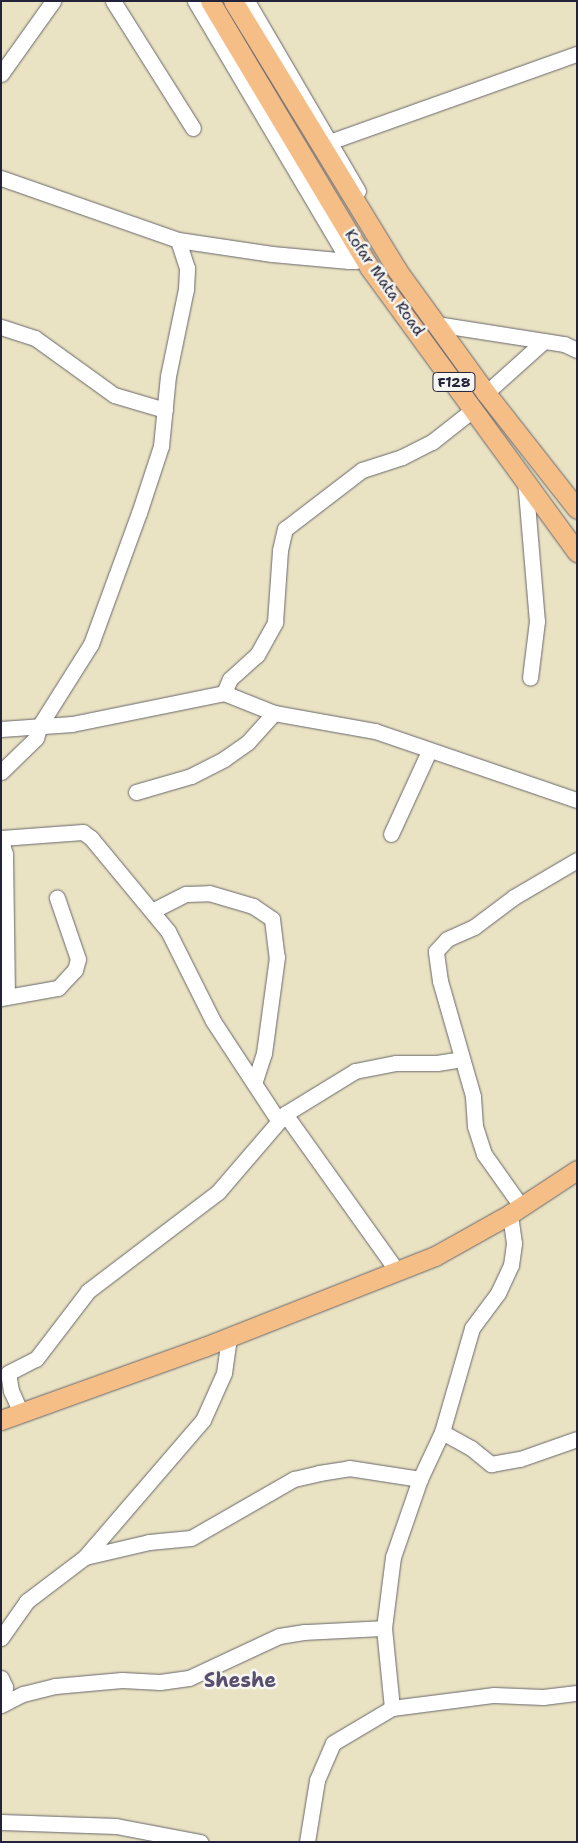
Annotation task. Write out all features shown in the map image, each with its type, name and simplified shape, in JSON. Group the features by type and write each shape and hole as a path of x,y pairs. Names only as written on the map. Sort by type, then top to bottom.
{"main road":[{"name":"Kofar Mata Road","path":"210,1 334,211 358,261 474,409 577,552"},
{"name":"Kofar Mata Road","path":"233,1 353,201 436,324 486,393 577,509"},
{"path":"1,1420 229,1337 435,1256 516,1210 577,1170"}],"street":[{"path":"1,74 53,1"},
{"path":"113,1 194,128"},
{"path":"195,1 358,261"},
{"path":"247,1 332,141 362,198 374,232"},
{"path":"332,141 577,54"},
{"path":"1,178 178,240 272,254 358,261"},
{"path":"1,772 36,738 40,726 90,644 158,455 186,289 187,268 178,240"},
{"path":"436,324 544,341 577,350"},
{"path":"1,327 35,338 114,395 165,410"},
{"path":"486,393 544,341"},
{"path":"224,693 230,679 258,655 275,622 280,550 285,529 362,470 402,457 432,442 474,409"},
{"path":"525,479 538,621 530,678"},
{"path":"1,729 72,724 224,693 274,712 375,731 577,800"},
{"path":"136,792 191,776 224,758 248,742 274,712"},
{"path":"391,834 429,750"},
{"path":"57,898 78,959 75,970 58,988 4,997 5,854 1,839 87,834 168,931 213,1021 254,1083 282,1117 397,1271"},
{"path":"392,1708 384,1628 392,1557 420,1480 442,1432 472,1328 498,1293 511,1265 516,1210 484,1154 475,1126 472,1096 440,981 438,945 474,927 514,897 577,860"},
{"path":"152,911 186,894 210,893 253,906 272,919 277,957 264,1054 254,1083"},
{"path":"20,1413 11,1390 8,1373 36,1359 88,1291 218,1192 251,1157 282,1117 355,1071 396,1063 437,1063 461,1058"},
{"path":"1,1638 27,1601 85,1557 203,1420 224,1373 229,1337"},
{"path":"442,1432 472,1448 491,1464 520,1459 577,1439"},
{"path":"85,1557 150,1542 191,1538 294,1479 319,1473 349,1468 420,1480"},
{"path":"1,1678 5,1687 3,1703 55,1686 122,1680 160,1682 189,1678 279,1636 305,1632 384,1628"},
{"path":"307,1842 317,1780 333,1743 392,1708 494,1695 543,1697 577,1693"},
{"path":"1,1822 116,1826 200,1842"}],"district":[{"name":"Sheshe","path":"240,1680"}]}
